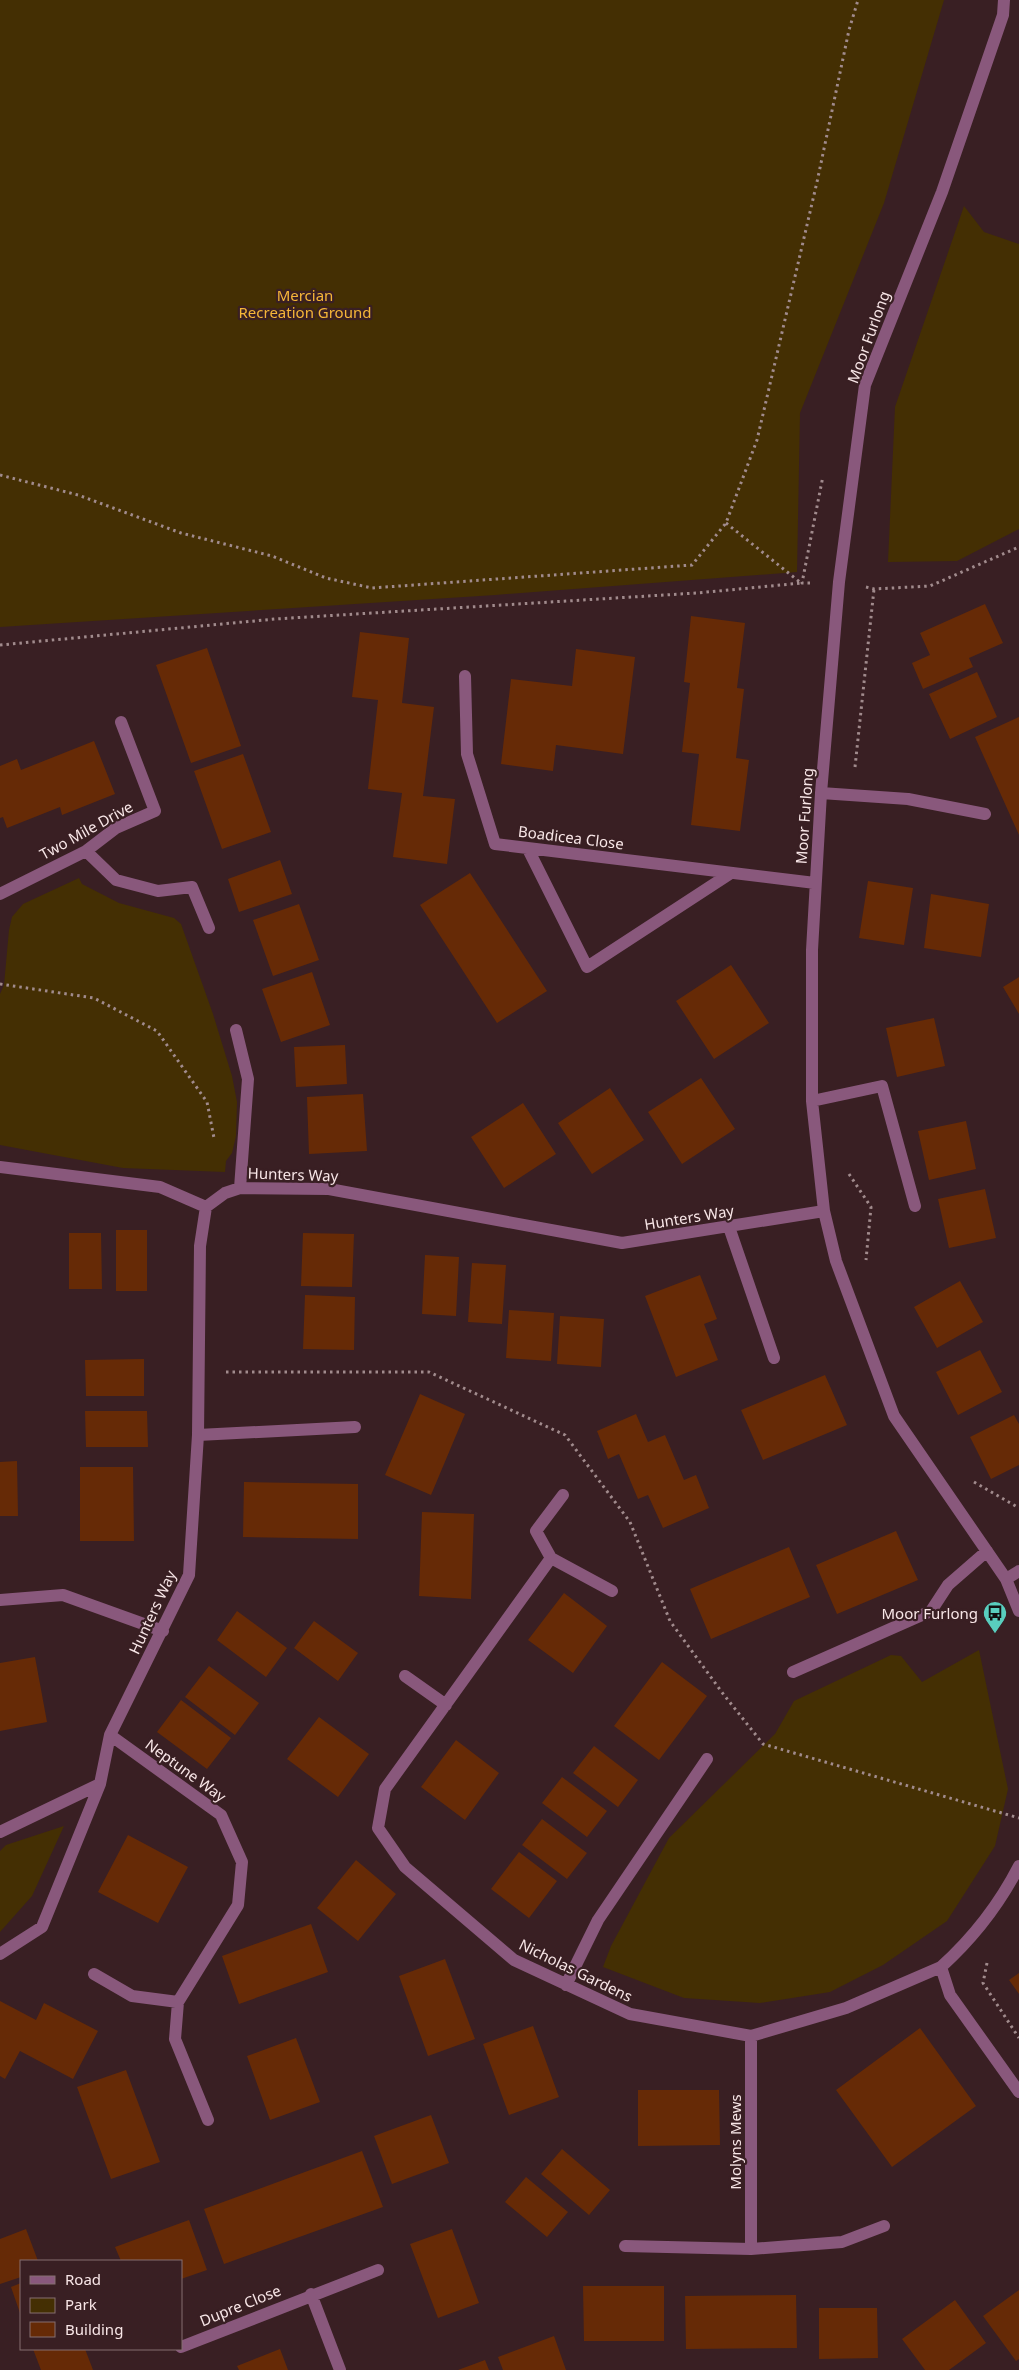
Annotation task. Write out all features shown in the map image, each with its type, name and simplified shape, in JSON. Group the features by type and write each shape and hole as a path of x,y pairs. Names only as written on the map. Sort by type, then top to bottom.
{"street":[{"name":"Moor Furlong","path":"1004,0 1003,15 942,192 865,385 839,582 821,793 812,950 812,1101 824,1210 836,1261 894,1416 1006,1579 1019,1611"},
{"name":"Boadicea Close","path":"465,676 467,754 494,844 815,883"},
{"name":"Two Mile Drive","path":"0,894 86,852 116,828 155,811 121,722"},
{"path":"821,793 908,799 985,814"},
{"path":"528,849 587,967 731,873"},
{"path":"86,852 116,880 158,891 192,887 209,928"},
{"path":"236,1030 248,1079 240,1188"},
{"path":"812,1101 882,1086 915,1206"},
{"path":"0,1166 160,1188 206,1207"},
{"name":"Hunters Way","path":"0,1954 42,1927 100,1784 110,1735 189,1576 198,1435 200,1246 206,1207 225,1193 240,1188 329,1189 622,1243 824,1210"},
{"path":"729,1227 774,1358"},
{"path":"198,1435 354,1427"},
{"path":"564,1495 536,1531 551,1558 612,1591"},
{"path":"793,1672 930,1611 948,1585 987,1551"},
{"name":"Nicholas Gardens","path":"551,1558 385,1789 378,1828 405,1867 514,1960 630,2014 751,2036 846,2008 941,1967"},
{"path":"1006,1579 1019,1571"},
{"path":"0,1600 63,1594 163,1631"},
{"path":"405,1676 446,1705"},
{"name":"Neptune Way","path":"110,1735 221,1815 242,1862 238,1905 178,2002 175,2040 208,2120"},
{"path":"566,1985 598,1920 707,1759"},
{"path":"0,1832 100,1784"},
{"path":"1019,1866 1010,1884 961,1948 941,1967 950,1995 1019,2092"},
{"path":"94,1974 132,1996 178,2002"},
{"name":"Molyns Mews","path":"751,2036 751,2249"},
{"path":"625,2246 751,2249 842,2242 884,2226"},
{"name":"Dupre Close","path":"182,2346 311,2294 378,2270"},
{"path":"311,2294 340,2370"}],"path":[{"path":"0,475 78,495 181,533 272,556 326,578 372,588 692,565 726,524 757,440 817,182 849,30 858,0"},
{"path":"0,645 275,619 696,593 802,583 726,524"},
{"path":"839,582 874,589 930,586 1019,547"},
{"path":"0,984 94,998 158,1031 207,1102 216,1148"},
{"path":"988,1956 983,1983 1019,2038"}],"green space":[{"name":"Mercian Recreation Ground","path":"0,0 944,0 884,203 800,413 797,572 495,595 0,627"},
{"path":"964,206 984,232 1019,244 1019,529 957,561 888,562 895,407"},
{"path":"79,878 82,884 119,903 174,918 181,924 213,1014 232,1076 237,1102 236,1136 232,1153 226,1161 225,1172 123,1168 0,1145 0,994 4,985 12,917 23,904"},
{"path":"979,1650 1008,1789 995,1846 947,1921 883,1965 830,1992 760,2003 684,1998 603,1967 611,1946 669,1838 775,1734 794,1701 891,1655 901,1656 922,1682"},
{"path":"64,1826 32,1896 0,1932 0,1851 6,1845"}],"building":[{"path":"985,604 1003,643 969,658 973,667 923,689 912,663 930,655 920,633"},
{"path":"691,616 745,623 737,688 744,689 736,758 749,760 740,831 691,825 699,754 682,752 690,683 684,682"},
{"path":"360,632 409,638 402,703 434,707 423,796 455,799 447,864 393,857 402,793 368,789 378,700 352,697"},
{"path":"207,648 241,746 191,763 156,665"},
{"path":"576,649 635,657 623,754 556,745 553,771 501,764 511,679 572,686"},
{"path":"977,672 997,717 950,739 929,694"},
{"path":"1019,717 1019,835 975,737"},
{"path":"94,741 115,794 62,815 60,807 7,828 3,817 0,818 0,766 17,759 21,770"},
{"path":"243,754 271,832 222,849 194,771"},
{"path":"280,860 292,894 239,912 228,879"},
{"path":"470,873 547,991 497,1023 420,905"},
{"path":"868,881 913,888 904,945 859,938"},
{"path":"931,894 989,904 981,957 924,948"},
{"path":"299,904 319,960 273,976 253,920"},
{"path":"731,965 769,1023 714,1059 676,1001"},
{"path":"312,972 330,1025 281,1042 262,989"},
{"path":"1019,977 1019,1014 1003,987"},
{"path":"934,1018 945,1066 897,1077 886,1028"},
{"path":"345,1045 347,1084 296,1087 294,1047"},
{"path":"701,1078 735,1129 682,1164 648,1112"},
{"path":"610,1088 644,1140 592,1174 558,1123"},
{"path":"363,1094 367,1151 309,1154 307,1097"},
{"path":"523,1103 556,1154 504,1188 471,1137"},
{"path":"966,1121 976,1169 929,1180 918,1131"},
{"path":"985,1189 996,1238 949,1248 938,1199"},
{"path":"116,1230 147,1230 147,1291 116,1291"},
{"path":"69,1233 101,1233 102,1289 69,1289"},
{"path":"303,1233 354,1234 352,1287 301,1286"},
{"path":"425,1255 459,1257 456,1316 422,1314"},
{"path":"472,1263 506,1265 502,1324 468,1322"},
{"path":"700,1275 717,1319 704,1324 718,1360 676,1377 645,1296"},
{"path":"960,1281 983,1322 937,1348 914,1307"},
{"path":"305,1295 355,1297 354,1350 303,1349"},
{"path":"509,1310 554,1313 551,1361 506,1358"},
{"path":"560,1316 604,1319 601,1367 557,1364"},
{"path":"980,1350 1002,1392 958,1415 936,1372"},
{"path":"144,1359 144,1396 86,1396 85,1360"},
{"path":"825,1375 847,1425 763,1460 741,1410"},
{"path":"420,1394 465,1414 431,1495 385,1475"},
{"path":"85,1411 147,1411 148,1447 86,1447"},
{"path":"636,1414 648,1442 665,1435 684,1480 696,1475 709,1508 663,1528 648,1495 638,1499 619,1454 608,1459 597,1431"},
{"path":"1014,1415 1019,1424 1019,1465 991,1479 970,1437"},
{"path":"17,1461 18,1516 0,1516 0,1462"},
{"path":"80,1467 133,1467 134,1541 80,1541"},
{"path":"244,1482 358,1484 358,1539 243,1537"},
{"path":"422,1512 474,1514 471,1599 419,1596"},
{"path":"896,1531 918,1580 837,1614 816,1565"},
{"path":"789,1547 810,1597 711,1639 690,1589"},
{"path":"564,1593 607,1626 573,1673 528,1640"},
{"path":"237,1611 287,1648 266,1677 217,1640"},
{"path":"314,1621 358,1653 338,1681 294,1648"},
{"path":"35,1657 47,1722 0,1731 0,1663"},
{"path":"662,1662 707,1696 659,1760 614,1726"},
{"path":"209,1666 259,1703 235,1735 185,1697"},
{"path":"181,1700 231,1738 207,1769 157,1732"},
{"path":"319,1717 369,1754 338,1797 287,1759"},
{"path":"456,1740 499,1773 465,1820 421,1787"},
{"path":"594,1746 638,1780 618,1807 573,1773"},
{"path":"562,1777 607,1811 587,1837 542,1803"},
{"path":"542,1819 587,1853 567,1879 522,1845"},
{"path":"128,1835 188,1867 158,1923 98,1892"},
{"path":"519,1852 557,1881 529,1918 491,1889"},
{"path":"356,1860 396,1894 358,1941 317,1908"},
{"path":"311,1924 328,1972 239,2004 222,1956"},
{"path":"445,1959 475,2039 428,2056 399,1976"},
{"path":"1019,1973 1019,1994 1009,1980"},
{"path":"0,2001 36,2020 44,2003 98,2031 73,2079 20,2051 5,2079 0,2076"},
{"path":"533,2026 559,2097 509,2115 483,2044"},
{"path":"920,2028 976,2106 892,2167 836,2090"},
{"path":"296,2038 320,2102 270,2120 247,2056"},
{"path":"126,2070 160,2162 111,2179 77,2087"},
{"path":"638,2090 719,2090 720,2145 638,2146"},
{"path":"431,2115 449,2163 392,2184 374,2136"},
{"path":"562,2149 610,2190 589,2215 541,2174"},
{"path":"362,2151 383,2207 224,2264 204,2209"},
{"path":"526,2177 568,2212 547,2237 505,2202"},
{"path":"189,2220 207,2270 182,2279 182,2260 121,2260 115,2247"},
{"path":"26,2229 38,2260 20,2260 20,2277 0,2284 0,2239"},
{"path":"452,2229 479,2303 438,2318 410,2244"},
{"path":"20,2283 20,2313 11,2287"},
{"path":"583,2286 664,2286 664,2341 584,2341"},
{"path":"1019,2290 1019,2359 1016,2361 983,2316"},
{"path":"796,2295 797,2348 686,2349 685,2296"},
{"path":"955,2300 986,2343 949,2370 925,2370 902,2339"},
{"path":"819,2308 877,2308 878,2358 819,2359"},
{"path":"554,2336 566,2370 503,2370 498,2357"},
{"path":"280,2349 288,2370 239,2370 237,2366"},
{"path":"33,2350 85,2350 93,2370 41,2370"},
{"path":"485,2360 489,2370 458,2370"}],"place":[{"name":"Moor Furlong","path":"995,1634"}]}
